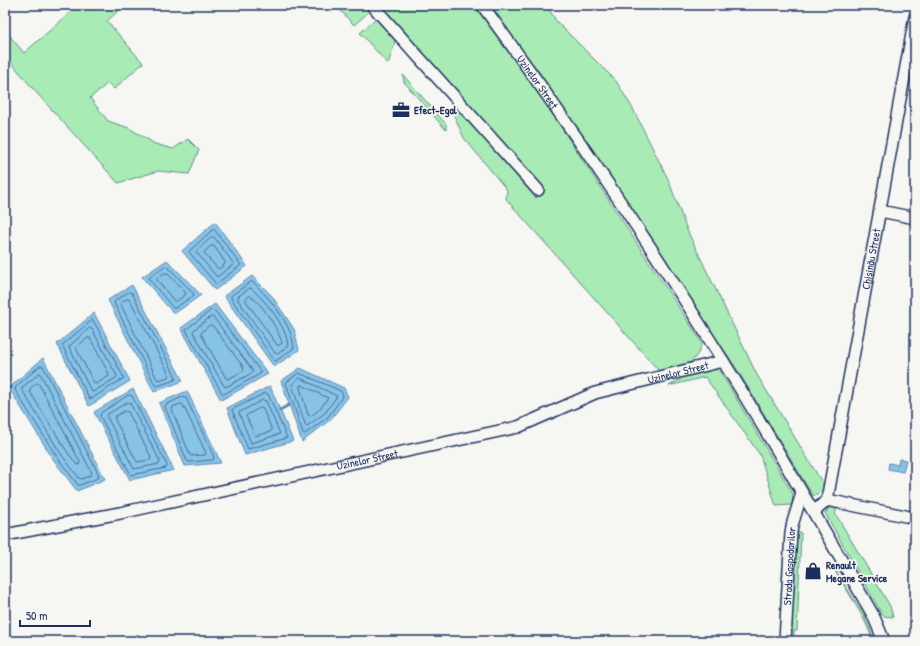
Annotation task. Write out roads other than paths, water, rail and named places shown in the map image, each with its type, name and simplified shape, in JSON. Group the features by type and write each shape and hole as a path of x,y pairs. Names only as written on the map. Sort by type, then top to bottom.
{"street":[{"path":"372,5 538,190"},
{"name":"Uzinelor Street","path":"482,5 526,66 642,236 722,361 814,512 873,615 884,641"},
{"name":"Chișinău Street","path":"827,500 915,17"},
{"path":"880,211 915,218"},
{"name":"Uzinelor Street","path":"5,535 128,511 518,426 595,393 722,361"},
{"name":"Strada Gospodarilor","path":"785,641 791,532 802,493"},
{"path":"814,512 827,500 915,518"}],"water":[{"path":"215,222 247,266 215,290 182,251"},
{"path":"167,260 201,295 174,314 142,277"},
{"path":"252,276 272,296 294,329 299,350 274,367 224,296"},
{"path":"132,285 183,381 154,392 108,300"},
{"path":"215,304 268,374 221,400 181,328"},
{"path":"94,313 130,381 89,406 57,344"},
{"path":"43,358 105,479 77,491 53,459 9,388"},
{"path":"300,368 344,388 348,397 331,419 302,442 281,381"},
{"path":"270,386 293,441 245,455 227,408"},
{"path":"133,389 174,470 130,480 94,412"},
{"path":"187,391 221,463 185,466 159,403"},
{"path":"899,459 906,460 903,472 888,469 889,463 898,465"}],"waterway":[{"path":"280,410 289,405"}],"place":[{"name":"Efect-Egal","path":"401,110"},
{"name":"Renault Megane Service","path":"813,571"}]}
